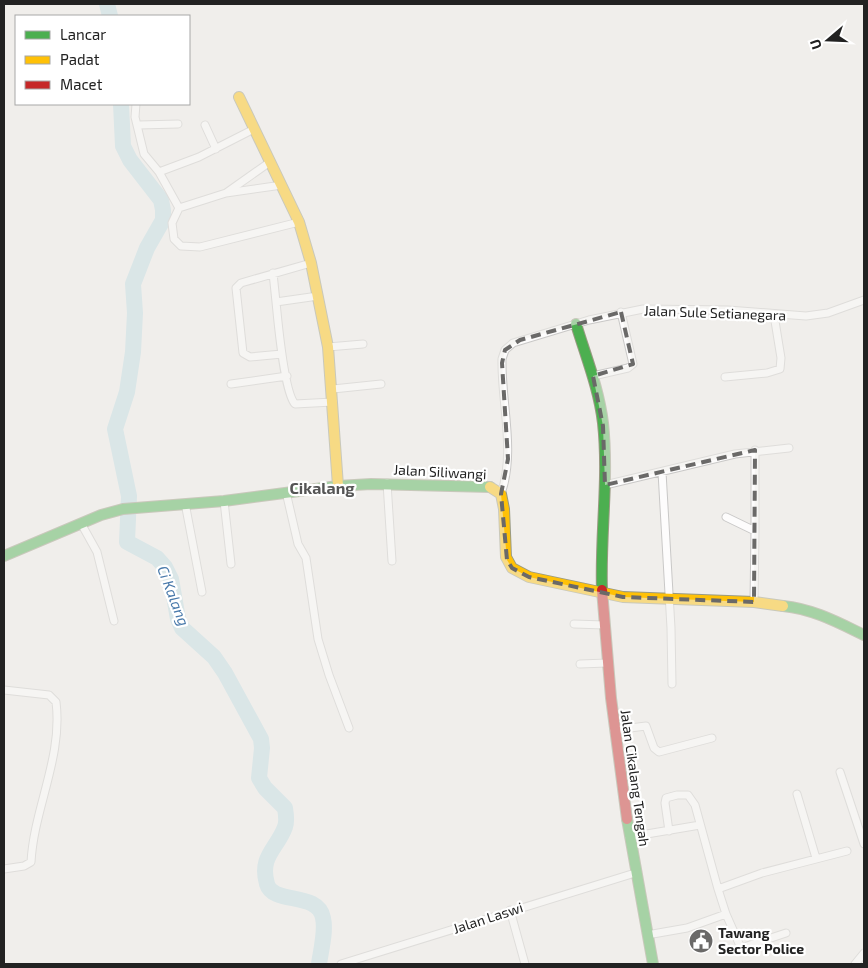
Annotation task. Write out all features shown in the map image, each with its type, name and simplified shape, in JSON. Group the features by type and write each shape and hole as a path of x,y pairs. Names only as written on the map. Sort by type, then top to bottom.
{"street":[{"path":"239,97 299,222 311,263 328,347 333,388 338,486"},
{"path":"136,105 136,117 144,154 160,172 179,208"},
{"path":"139,124 178,124"},
{"path":"205,124 216,149"},
{"path":"160,172 216,149 254,129"},
{"path":"226,193 270,162"},
{"path":"282,185 226,193 179,208 172,223 171,232 175,242 185,247 200,247 299,222"},
{"path":"282,354 253,357 244,354 235,296 236,288 239,284 311,263"},
{"path":"273,274 282,354 291,399 295,404 333,402"},
{"path":"276,302 318,296"},
{"name":"Jalan Sule Setianegara","path":"501,494 507,477 508,459 502,363 504,353 516,342 621,312 643,309 688,309 814,316 864,300"},
{"path":"593,376 625,369 633,364 621,312"},
{"path":"725,377 767,373 780,368 781,358 774,315"},
{"name":"Jalan Cikalang Tengah","path":"576,324 593,376 603,426 605,485 602,594 604,625 614,730 629,837 653,964"},
{"path":"328,347 363,344"},
{"path":"231,384 287,376"},
{"path":"333,388 381,384"},
{"path":"605,485 755,450 789,448"},
{"path":"754,602 755,450"},
{"path":"662,472 672,684"},
{"path":"387,483 392,561"},
{"name":"Jalan Siliwangi","path":"4,556 82,525 100,515 124,509 224,501 338,486 387,483 479,486 494,488 501,494 504,509 506,557 512,568 534,579 602,594 669,600 754,602 804,608 826,616 864,635"},
{"path":"286,492 298,544 306,558 318,638 329,675 349,728"},
{"path":"224,501 231,564"},
{"path":"185,503 202,592"},
{"path":"726,517 755,531"},
{"path":"82,525 97,552 114,621"},
{"path":"574,624 604,625"},
{"path":"580,664 608,662"},
{"path":"4,690 49,696 56,702 57,713 49,778 34,832 31,862 26,865 4,869"},
{"path":"614,730 646,726 654,748 658,752 712,738"},
{"path":"840,772 864,844"},
{"path":"669,831 665,801 669,796 685,794 692,798 718,889 740,948 786,933"},
{"path":"797,794 816,858"},
{"path":"629,837 700,825"},
{"path":"718,889 738,880 847,851"},
{"name":"Jalan Laswi","path":"341,964 510,910 635,873"},
{"path":"510,910 525,964"},
{"path":"647,935 687,928 726,914"},
{"path":"855,964 864,953"}],"highlighted area":[{"path":"621,312 633,364 593,376 603,426 605,485 755,450 754,602 623,597 529,577 512,568 507,560 501,494 508,459 502,363 505,350 520,340"}],"waterway":[{"name":"Ci Kalang","path":"107,4 110,15"},
{"name":"Ci Kalang","path":"121,105 123,146 130,160 161,200 163,210 163,220 147,248 133,284 135,313 133,352 127,392 115,429 129,496 127,542 157,558 165,567 171,579 178,619 182,628 214,657 225,673 261,739 259,778 265,788 285,808 286,818 286,825 282,835 267,859 265,866 267,884 271,890 278,894 313,904 319,910 323,918 324,929 319,964"}],"traffic: fast":[{"path":"576,324 595,385 603,423 605,486 602,590"},
{"path":"4,556 101,515 123,509 224,501 338,486 371,484 490,487"},
{"path":"783,606 815,613 864,635"},
{"path":"627,819 653,964"}],"traffic: slow":[{"path":"239,97 299,222 311,263 328,347 338,486"},
{"path":"490,487 501,494 504,509 506,557 512,568 529,577 623,597 754,602 783,606"}],"traffic: jam":[{"path":"602,590 611,698 627,819"}],"place":[{"name":"Tawang Sector Police","path":"701,941"}],"district":[{"name":"Cikalang","path":"322,488"}]}
